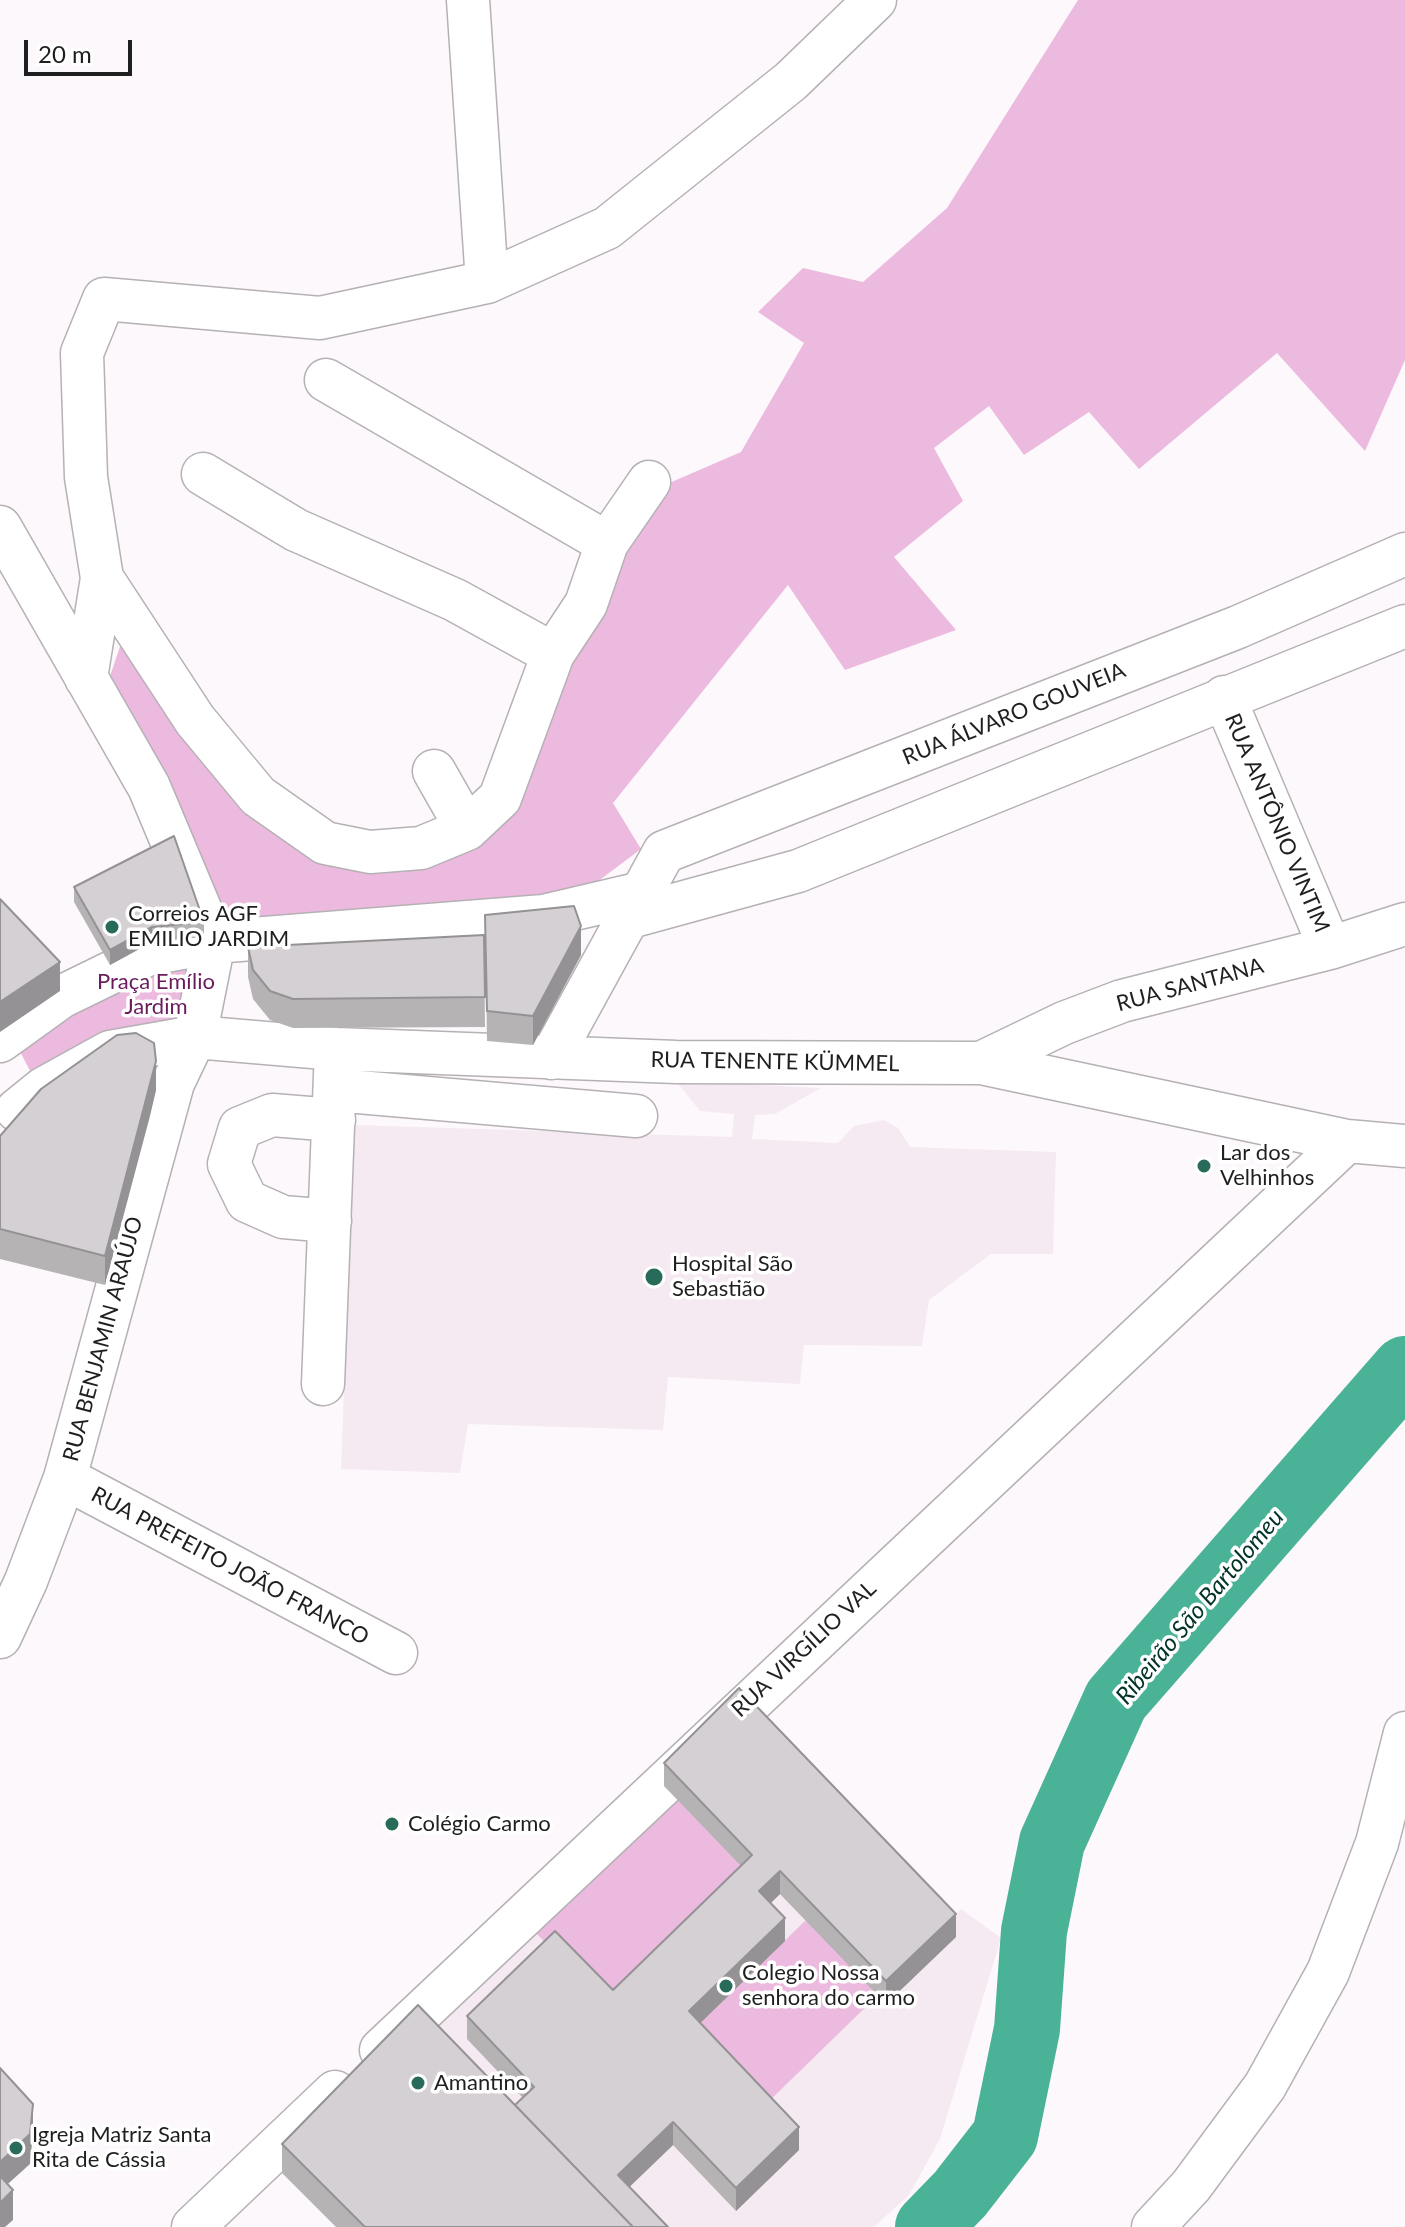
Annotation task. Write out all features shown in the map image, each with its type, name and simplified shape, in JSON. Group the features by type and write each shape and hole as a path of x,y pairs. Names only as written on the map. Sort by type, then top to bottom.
{"street":[{"path":"468,0 487,282"},
{"path":"86,678 102,578 86,477 82,353 104,299 320,318 487,282 607,228 791,81 875,0"},
{"path":"326,380 607,543"},
{"path":"203,474 296,530 455,600 553,654"},
{"path":"102,578 195,720 258,796 325,843 370,852 421,848 467,829 500,798 553,654 586,604 607,543 649,482"},
{"path":"0,527 149,787 214,942"},
{"name":"RUA ÁLVARO GOUVEIA","path":"551,1058 664,852 1238,627 1405,554"},
{"path":"0,1041 61,997 149,954 214,942 544,916 636,905 798,871 1405,626"},
{"name":"RUA ANTÔNIO VINTIM","path":"1224,697 1330,948"},
{"path":"434,771 467,829"},
{"name":"RUA SANTANA","path":"981,1063 1064,1023 1122,1001 1330,948 1405,924"},
{"name":"RUA BENJAMIN ARAÚJO","path":"0,1637 26,1581 65,1478 173,1083 195,1037 214,942"},
{"name":"RUA TENENTE KÜMMEL","path":"8,1119 43,1089 110,1052 195,1037 336,1049 551,1058 807,1064 981,1063 1347,1141 1405,1146"},
{"path":"323,1384 336,1049"},
{"path":"0,1065 13,1076 18,1087 8,1119"},
{"path":"330,1221 283,1217 247,1201 229,1164 240,1128 272,1115 334,1105 636,1116"},
{"name":"RUA VIRGÍLIO VAL","path":"193,2227 1347,1141"},
{"name":"RUA PREFEITO JOÃO FRANCO","path":"65,1478 396,1653"},
{"path":"1153,2227 1191,2186 1265,2086 1328,1972 1377,1843 1405,1733"}],"shaded area":[{"name":"Hospital São Sebastião","path":"676,1081 821,1088 775,1114 755,1115 752,1139 838,1143 854,1126 884,1120 898,1128 910,1147 1056,1152 1053,1254 991,1254 929,1300 922,1346 804,1345 800,1384 668,1377 663,1430 468,1424 460,1473 341,1469 354,1125 732,1137 734,1114 700,1111"},
{"name":"Colegio Nossa senhora do carmo","path":"739,1711 945,1925 961,1909 1001,1938 940,2139 909,2195 874,2227 604,2227 418,2034"}],"green space":[{"path":"1078,0 1405,0 1405,360 1365,451 1277,353 1139,469 1089,412 1024,455 989,406 934,448 963,501 894,557 956,630 845,670 788,585 613,803 641,849 585,891 223,933 110,676 126,629 322,851 469,839 560,662 660,487 741,452 804,343 758,312 803,268 863,282 947,208"},
{"name":"Praça Emílio Jardim","path":"205,949 185,1023 38,1086 14,1040"},
{"path":"675,1797 752,1877 613,2013 536,1933"},
{"path":"806,1920 878,1995 761,2109 689,2034"}],"building":[{"path":"174,836 204,922 152,927 110,950 74,887"},
{"path":"0,899 60,962 0,1002"},
{"path":"574,906 581,926 533,1016 487,1011 485,915"},
{"path":"484,935 485,997 293,999 270,991 253,970 248,947"},
{"path":"136,1033 154,1043 156,1061 105,1256 0,1229 0,1136 41,1089 117,1035"},
{"path":"739,1688 956,1914 886,1981 780,1871 759,1891 785,1918 689,2011 799,2127 736,2188 673,2122 618,2175 668,2227 633,2227 515,2105 534,2087 467,2016 555,1931 613,1990 752,1855 664,1763"},
{"name":"Amantino","path":"418,2005 633,2227 365,2227 282,2144"},
{"path":"0,2068 33,2104 30,2134 0,2162"},
{"path":"0,2176 13,2190 0,2203"}],"waterway":[{"name":"Ribeirão São Bartolomeu","path":"928,2227 960,2194 1005,2136 1027,2029 1034,1931 1052,1842 1116,1700 1405,1369"}],"place":[{"name":"Correios AGF EMILIO JARDIM","path":"112,927"},
{"name":"Lar dos Velhinhos","path":"1204,1166"},
{"name":"Hospital São Sebastião","path":"654,1277"},
{"name":"Colégio Carmo","path":"392,1824"},
{"name":"Colegio Nossa senhora do carmo","path":"726,1986"},
{"name":"Amantino","path":"418,2083"},
{"name":"Igreja Matriz Santa Rita de Cássia","path":"16,2148"}]}
